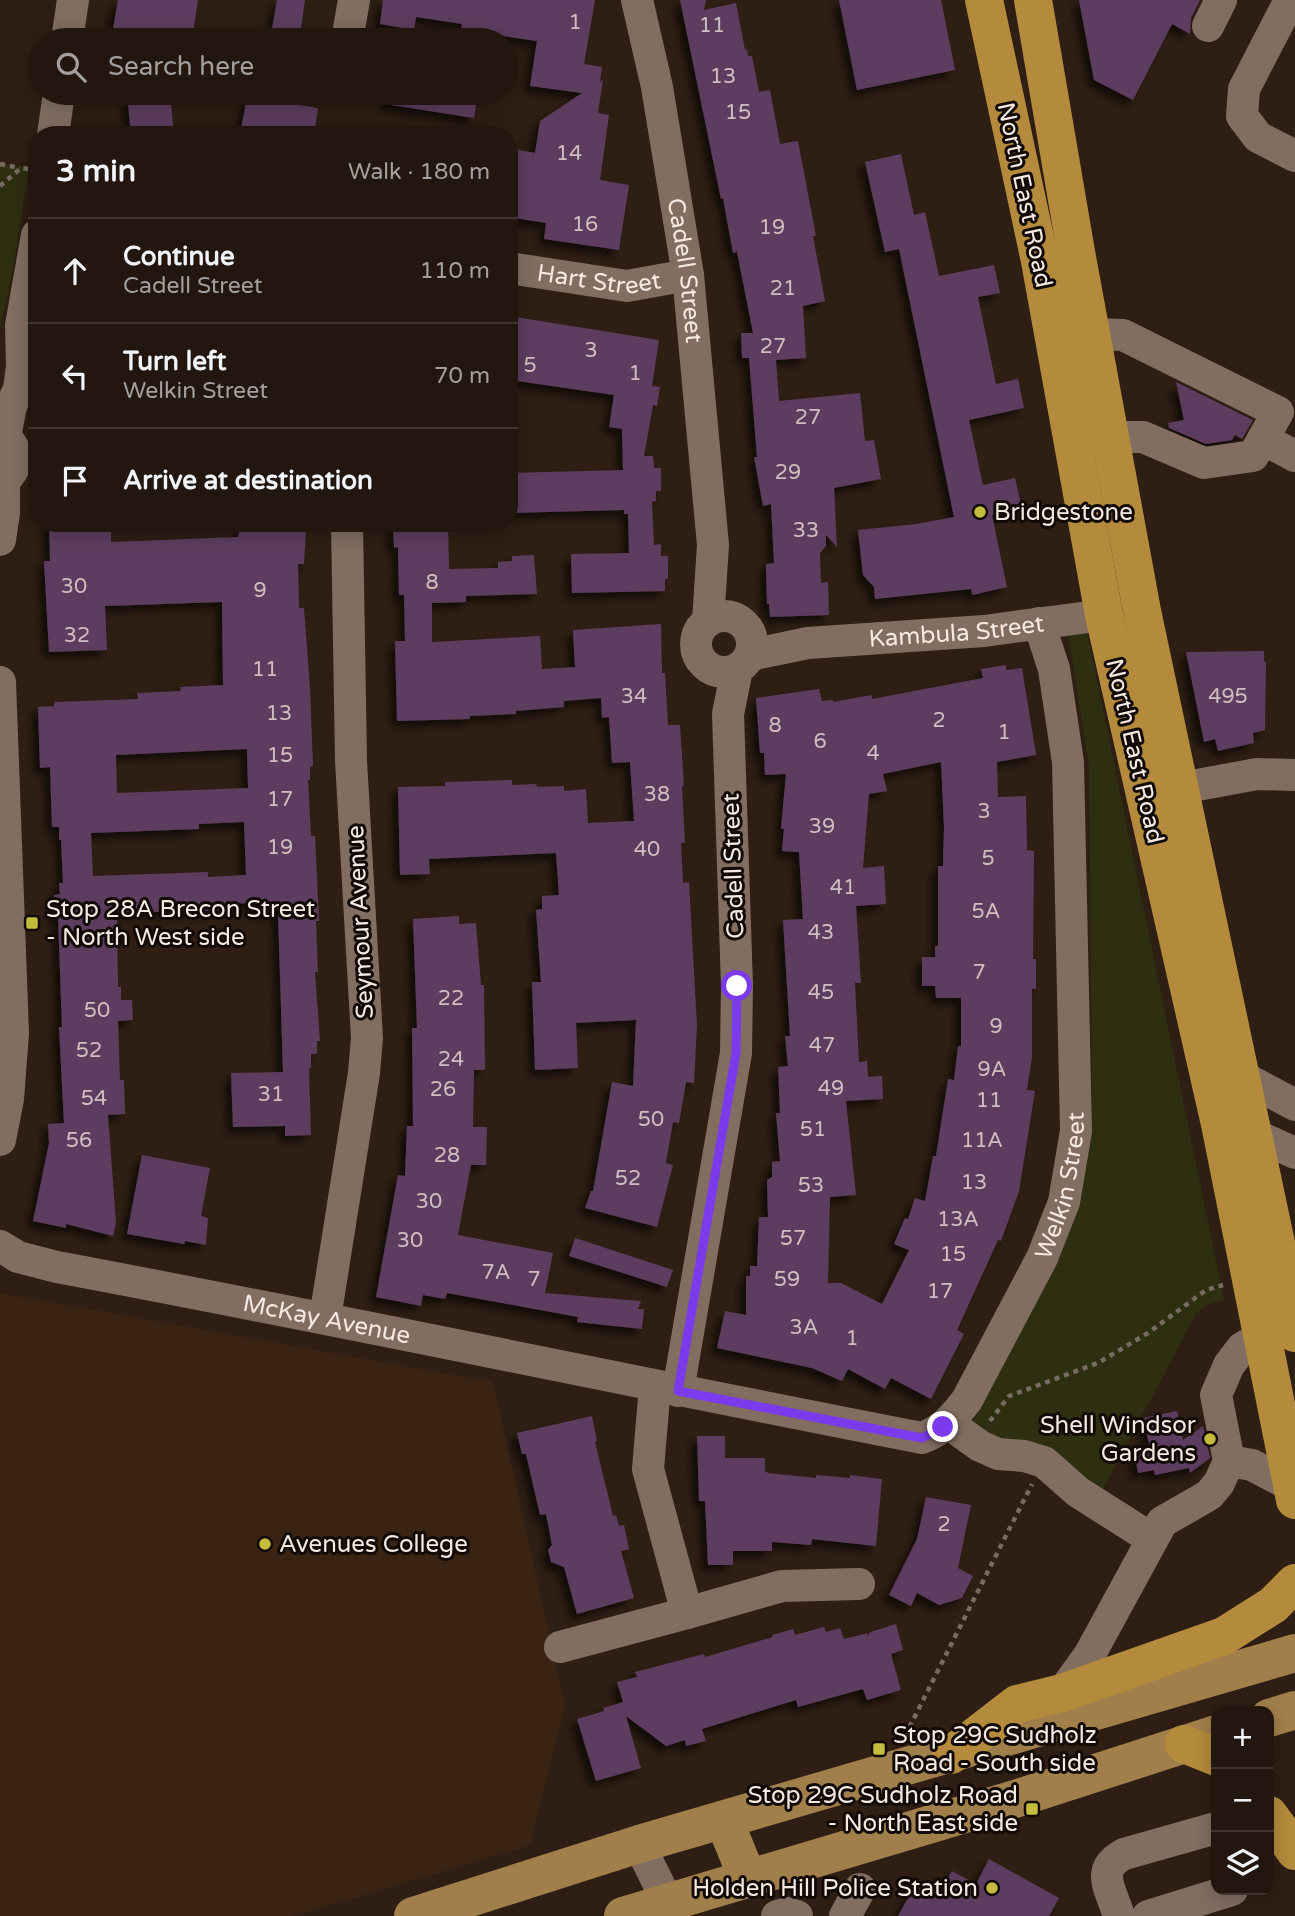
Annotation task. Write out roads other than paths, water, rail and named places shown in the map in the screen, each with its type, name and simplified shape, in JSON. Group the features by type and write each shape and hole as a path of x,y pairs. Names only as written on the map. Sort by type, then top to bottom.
{"highway":[{"name":"North East Road","path":"984,0 1040,261 1104,615 1220,1124 1251,1279 1279,1334"},
{"name":"North East Road","path":"1033,0 1142,611 1253,1134 1285,1224 1279,1334 1294,1493"},
{"path":"1104,615 1142,611"},
{"path":"951,1755 1017,1704 1062,1693 1224,1636 1273,1605 1295,1583"},
{"path":"1274,1822 1295,1851"}],"main road":[{"path":"413,1916 639,1844 1295,1653"},
{"path":"1274,1716 1295,1710"},
{"path":"650,1912 748,1879 938,1832 1205,1746"},
{"path":"724,1820 748,1879"},
{"path":"709,1916 748,1879"}],"street":[{"path":"69,28 73,0"},
{"path":"350,28 354,0"},
{"name":"Cadell Street","path":"636,0 657,87 688,275 713,545 731,644 728,714 737,986 736,1053 648,1469 687,1613"},
{"path":"1290,0 1244,89 1242,116 1258,137 1295,156"},
{"path":"54,126 57,105"},
{"name":"Hart Street","path":"518,269 627,286 688,275"},
{"path":"0,540 4,513 2,482 13,471 16,457 13,446 3,436 19,389 22,366 21,325 28,286"},
{"path":"0,373 4,358 21,325"},
{"path":"1091,334 1123,335 1278,412 1253,456 1204,463 1143,437 1110,437"},
{"path":"1263,439 1295,456"},
{"name":"Seymour Avenue","path":"325,1318 364,1073 367,1038 351,761 347,532"},
{"name":"Kambula Street","path":"731,644 807,643 984,631 1104,615"},
{"name":"Welkin Street","path":"666,1388 922,1438 937,1432 948,1423 967,1400 1042,1258 1064,1202 1076,1131 1068,761 1054,669 1039,623"},
{"path":"0,682 13,1033 8,1100 0,1140"},
{"path":"1181,788 1257,774 1295,775"},
{"path":"1241,1076 1295,1105"},
{"path":"1253,1134 1295,1153"},
{"name":"McKay Avenue","path":"0,1246 18,1257 57,1267 325,1318 666,1388"},
{"path":"1062,1693 1090,1654 1162,1522 1209,1495 1219,1483 1229,1461 1216,1395 1229,1366 1242,1348 1279,1334"},
{"path":"948,1423 980,1446 998,1454 1024,1456 1044,1462 1078,1492 1152,1539"},
{"path":"1229,1461 1252,1465 1294,1493"},
{"path":"560,1647 782,1586 859,1584"},
{"path":"1119,1916 1107,1879 1106,1869 1111,1861 1124,1854 1211,1829"},
{"path":"639,1844 650,1912"},
{"path":"845,1916 860,1889"},
{"path":"1148,1916 1216,1895"},
{"path":"777,1916 787,1913 797,1916"}],"place":[{"name":"Bridgestone","path":"980,512"},
{"name":"Stop 28A Brecon Street - North West side","path":"32,923"},
{"name":"Shell Windsor Gardens","path":"1210,1439"},
{"name":"Avenues College","path":"265,1544"},
{"name":"Stop 29C Sudholz Road - South side","path":"879,1749"},
{"name":"Stop 29C Sudholz Road - North East side","path":"1032,1809"},
{"name":"Holden Hill Police Station","path":"992,1888"}]}
